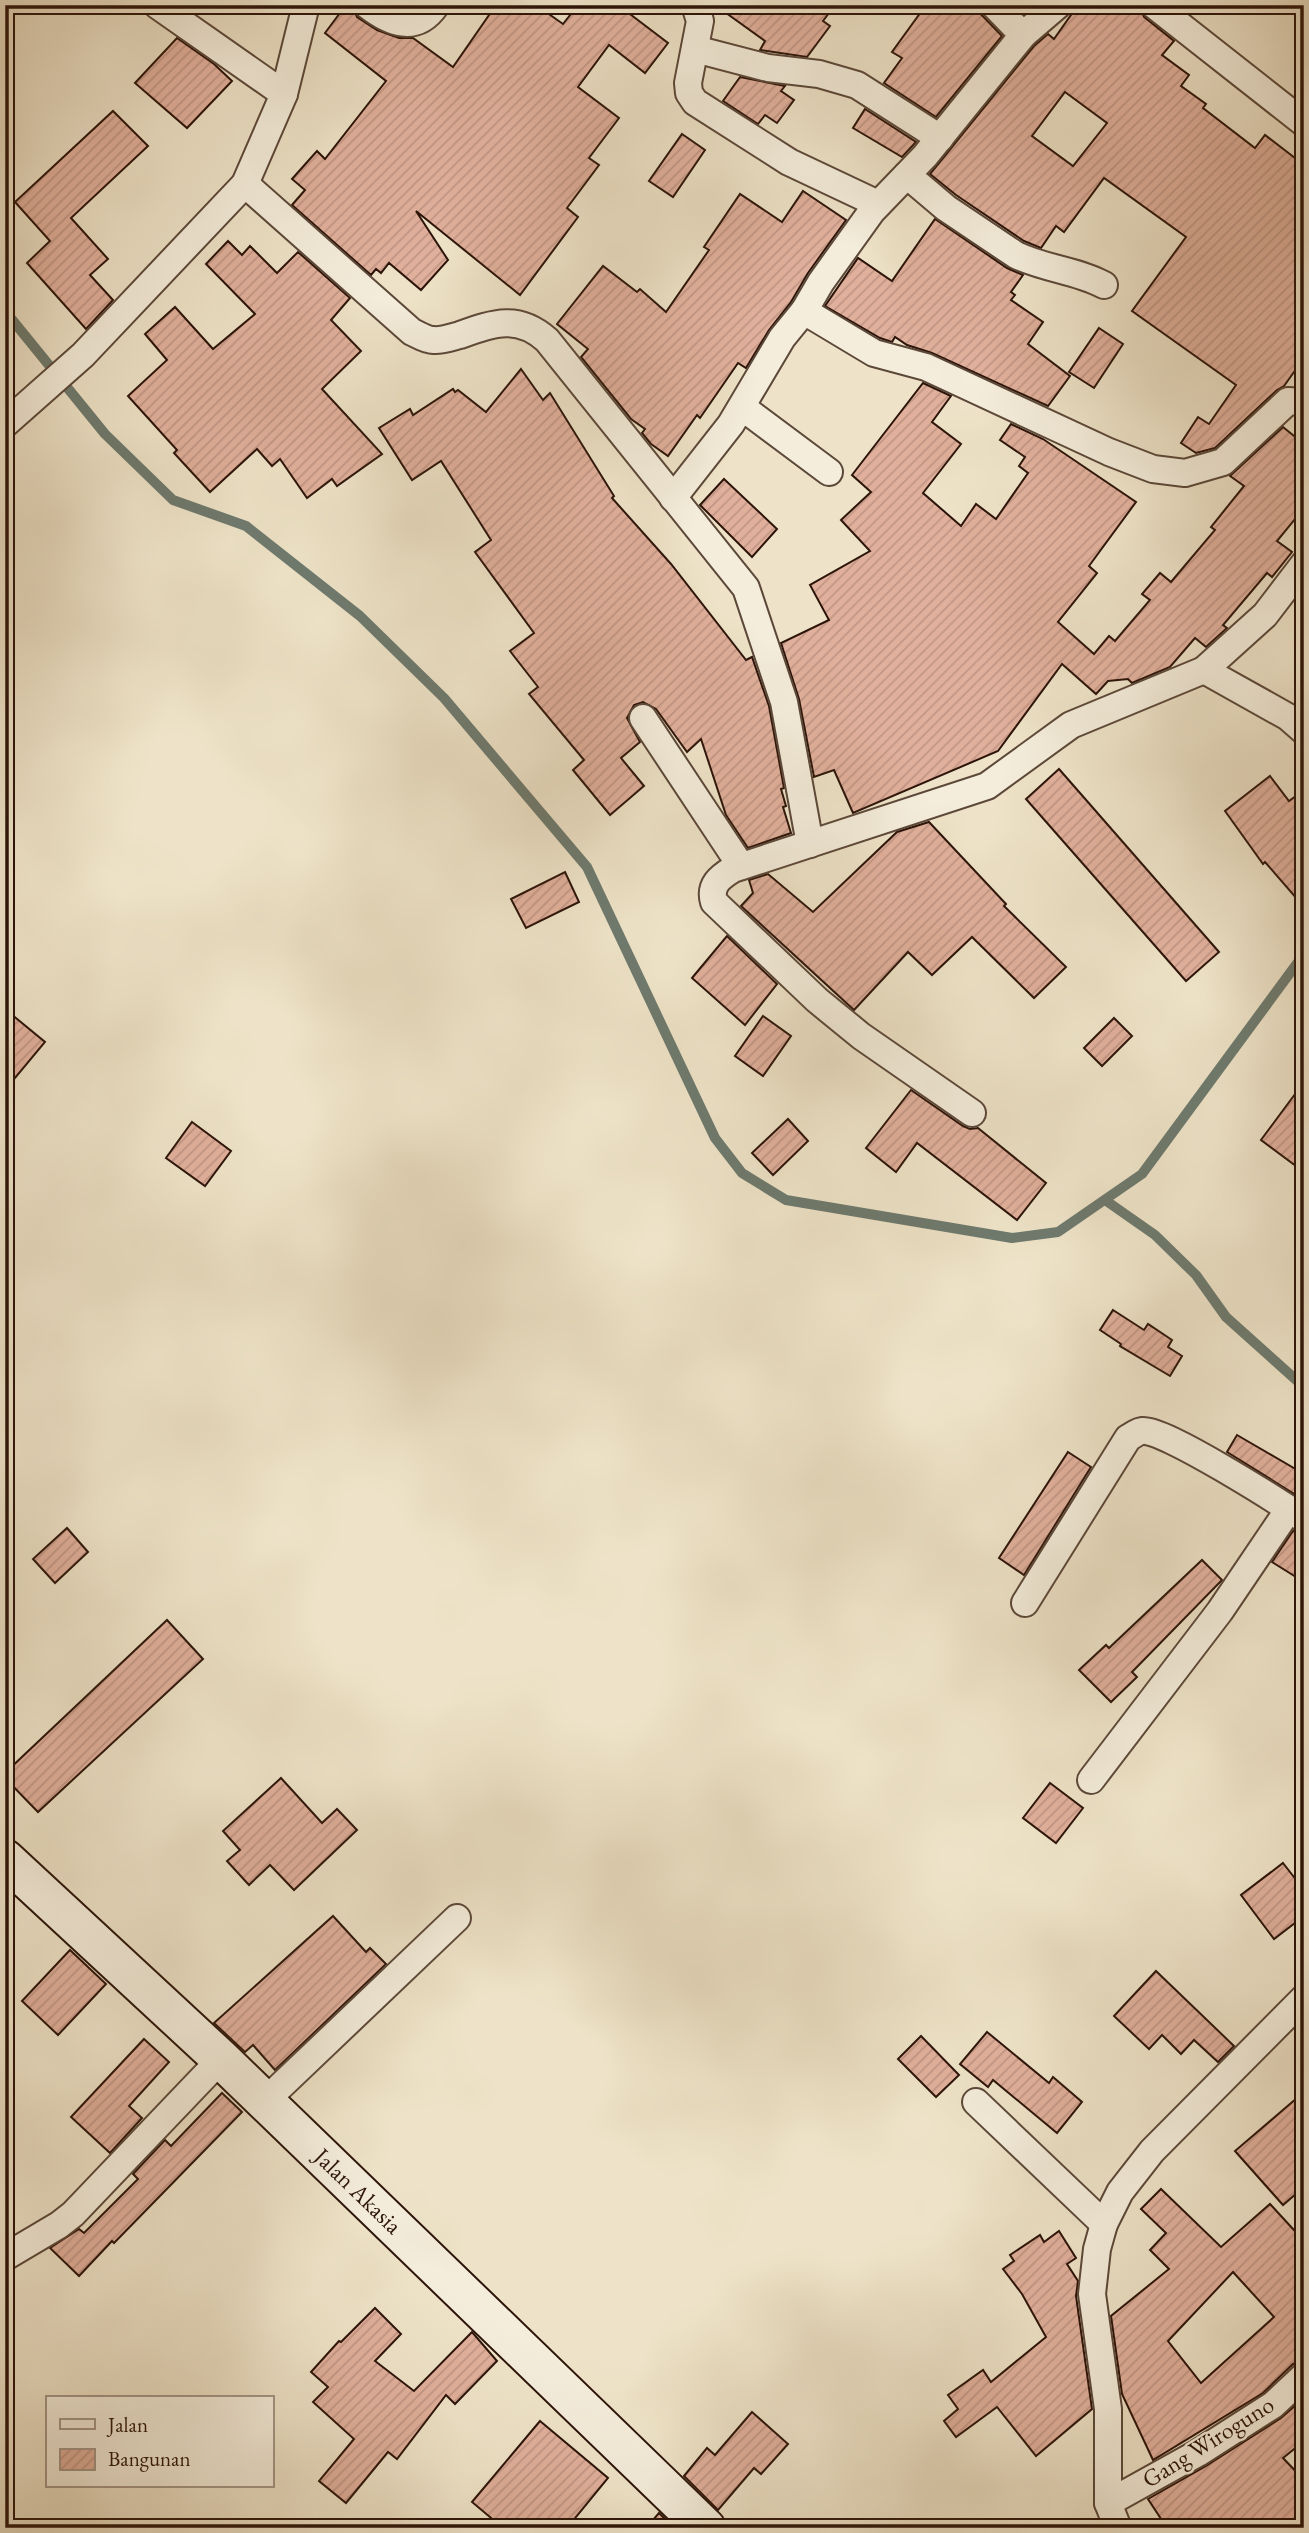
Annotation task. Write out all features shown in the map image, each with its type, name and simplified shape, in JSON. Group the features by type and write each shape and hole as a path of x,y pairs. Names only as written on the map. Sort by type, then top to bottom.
{"street":[{"path":"158,5 284,94"},
{"path":"5,424 83,355 245,184 284,94 306,5"},
{"path":"367,5 404,24 415,23 429,15 436,5"},
{"path":"695,5 700,21 688,83 689,93 695,102 789,162 878,204"},
{"path":"994,5 1023,35"},
{"path":"673,498 742,407 782,338 804,311 821,282 878,204 940,138 1023,35 1058,5"},
{"path":"1154,5 1304,123"},
{"path":"695,49 768,68 819,74 857,85 940,138"},
{"path":"906,175 946,208 1016,255 1029,261 1073,271 1104,285"},
{"path":"245,184 412,332 431,341 497,324 516,322 535,329 547,340 746,588 785,702 810,844"},
{"path":"804,311 874,353 926,366 1108,452 1153,469 1185,473 1223,462 1288,401 1304,402"},
{"path":"742,407 829,472"},
{"path":"972,1113 860,1036 817,1000 714,902 713,890 716,882 721,876 741,866 987,786 1071,724 1204,670 1265,615 1304,564"},
{"path":"1204,670 1288,717 1304,731"},
{"path":"643,718 741,866"},
{"path":"1025,1603 1128,1438 1143,1430 1158,1433 1234,1474 1296,1514 1091,1780"},
{"name":"Jalan Akasia","path":"5,1859 221,2059 706,2528"},
{"path":"265,2101 457,1918"},
{"path":"1118,2528 1108,2502 1108,2409 1092,2294 1097,2249 1104,2224 1120,2192 1152,2151 1304,1998"},
{"path":"5,2257 73,2214 221,2059"},
{"path":"976,2102 1104,2224"},
{"name":"Gang Wiroguno","path":"1108,2502 1198,2453 1273,2405 1304,2376"}],"building":[{"path":"346,5 352,5 357,17 377,30 399,38 413,38 453,67 496,5 536,5 563,24 578,5 618,5 668,43 645,73 609,45 578,87 619,118 589,158 599,165 567,208 578,217 520,295 416,211 448,260 421,290 389,263 381,273 376,269 371,275 292,205 305,190 292,179 317,151 325,159 386,81 325,33"},
{"path":"715,5 835,5 823,21 830,26 807,57 760,50 765,41"},
{"path":"926,5 972,5 1002,36 936,117 884,83 902,58 892,52"},
{"path":"1078,5 1139,5 1144,17 1174,41 1162,55 1189,75 1181,86 1206,104 1203,108 1255,148 1265,135 1304,165 1304,358 1284,386 1215,448 1196,453 1181,443 1198,417 1209,424 1236,385 1132,311 1186,237 1104,178 1064,232 1056,226 1041,248 1024,241 930,174 1034,46 1048,34 1054,39","holes":["1065,92 1107,123 1073,166 1032,136"]},
{"path":"177,38 214,64 232,81 187,128 135,83"},
{"path":"740,77 785,86 781,91 794,100 777,123 765,115 758,124 723,101"},
{"path":"865,109 916,142 902,157 853,128"},
{"path":"113,111 148,146 71,218 108,259 90,275 113,300 86,329 27,263 50,241 15,202"},
{"path":"682,134 705,150 673,197 649,181"},
{"path":"803,191 846,220 769,330 746,368 738,363 700,418 697,415 668,456 651,444 642,433 645,429 631,419 581,357 588,349 557,324 603,266 637,292 640,289 666,312 709,250 704,247 740,194 782,222"},
{"path":"935,219 1007,268 1023,275 1011,292 1015,295 1011,300 1043,322 1028,344 1070,376 1048,406 932,353 907,345 895,337 892,342 880,338 825,306 858,258 892,281"},
{"path":"228,241 242,255 250,246 277,273 298,252 350,298 331,320 361,351 322,389 382,454 337,486 332,479 307,498 280,459 272,466 257,449 210,492 174,453 177,450 128,396 167,360 145,334 175,307 213,349 255,314 206,264"},
{"path":"1099,328 1123,344 1094,388 1069,372"},
{"path":"521,369 543,400 550,393 614,496 612,498 671,564 746,660 752,657 769,706 784,788 781,789 786,806 783,807 791,833 748,848 726,815 701,739 687,752 656,709 643,702 634,705 627,718 640,742 621,758 644,786 610,815 573,770 584,760 529,694 538,687 510,651 534,633 475,552 491,540 441,461 412,480 379,428 410,409 413,415 453,389 486,412"},
{"path":"923,383 951,396 932,422 961,444 923,493 961,526 976,504 996,519 1028,473 1019,466 1025,457 1000,440 1011,424 1043,439 1136,502 1089,566 1097,573 1058,622 1094,654 1109,636 1115,641 1150,600 1142,594 1160,573 1171,582 1215,530 1211,527 1244,486 1230,476 1283,427 1304,444 1304,508 1277,541 1292,552 1272,577 1267,573 1223,625 1227,628 1206,647 1195,638 1170,667 1132,683 1128,679 1108,681 1096,694 1062,664 998,751 853,813 834,770 814,777 799,699 781,643 829,620 810,585 870,551 841,520 871,492 852,475"},
{"path":"724,479 777,529 752,557 700,505"},
{"path":"1059,769 1219,952 1186,981 1026,799"},
{"path":"1270,776 1289,801 1304,790 1304,907 1265,862 1263,864 1225,811"},
{"path":"929,822 1006,904 1004,906 1066,967 1034,998 972,937 932,975 908,952 854,1010 741,906 753,893 749,880 768,874 813,912 897,832"},
{"path":"565,872 579,902 526,928 511,899"},
{"path":"727,936 777,984 745,1025 692,978"},
{"path":"5,1009 45,1042 5,1090"},
{"path":"763,1016 791,1036 763,1076 735,1056"},
{"path":"1114,1018 1132,1036 1102,1066 1084,1048"},
{"path":"1304,1082 1304,1172 1261,1140"},
{"path":"911,1090 963,1126 978,1128 1046,1183 1017,1220 917,1143 896,1172 866,1148"},
{"path":"788,1119 808,1141 773,1175 752,1153"},
{"path":"192,1122 231,1151 205,1186 166,1158"},
{"path":"1113,1310 1144,1330 1148,1324 1172,1340 1168,1347 1182,1356 1170,1376 1120,1346 1121,1344 1100,1330"},
{"path":"1237,1435 1304,1474 1304,1500 1227,1452"},
{"path":"1068,1452 1091,1467 1024,1575 999,1558"},
{"path":"67,1528 88,1552 55,1583 33,1559"},
{"path":"1293,1531 1304,1535 1304,1582 1272,1562"},
{"path":"1202,1560 1222,1580 1132,1672 1137,1677 1111,1702 1079,1670 1106,1645 1109,1648"},
{"path":"167,1620 203,1659 38,1812 5,1778 5,1773"},
{"path":"281,1778 322,1823 337,1809 357,1830 294,1890 270,1865 249,1885 227,1861 240,1850 223,1831"},
{"path":"1050,1783 1083,1808 1056,1843 1023,1818"},
{"path":"1283,1863 1304,1890 1304,1916 1274,1939 1241,1895"},
{"path":"333,1916 366,1952 370,1948 386,1964 275,2070 253,2045 245,2052 214,2023"},
{"path":"70,1950 106,1984 58,2035 22,2001"},
{"path":"1156,1971 1234,2046 1218,2062 1194,2040 1181,2054 1162,2035 1149,2049 1114,2016"},
{"path":"987,2032 1049,2083 1053,2077 1082,2102 1057,2133 993,2080 988,2087 960,2064"},
{"path":"921,2036 959,2075 936,2097 898,2059"},
{"path":"144,2039 169,2062 129,2106 142,2118 110,2153 71,2117"},
{"path":"1304,2092 1304,2187 1283,2205 1235,2151"},
{"path":"222,2093 242,2112 79,2276 50,2248 79,2229 84,2233 138,2179 133,2174 165,2140 171,2146"},
{"path":"1161,2189 1221,2247 1270,2204 1304,2241 1304,2361 1293,2364 1263,2393 1153,2460 1122,2394 1111,2316 1169,2269 1150,2250 1166,2233 1141,2209","holes":["1233,2272 1274,2317 1201,2383 1168,2341"]},
{"path":"1059,2231 1076,2258 1067,2264 1078,2281 1076,2296 1092,2409 1036,2456 997,2407 956,2437 944,2421 958,2409 948,2395 983,2370 991,2382 1046,2337 1022,2294 1003,2269 1014,2261 1010,2255 1040,2235 1044,2242"},
{"path":"375,2308 401,2334 375,2361 414,2391 472,2332 497,2361 455,2404 446,2395 397,2459 388,2452 346,2503 319,2481 354,2439 313,2402 328,2387 311,2372 339,2341"},
{"path":"1304,2398 1304,2441 1283,2458 1304,2480 1304,2528 1167,2528 1148,2499 1281,2418"},
{"path":"752,2412 788,2444 761,2474 754,2468 718,2510 684,2476 707,2448 715,2455"},
{"path":"540,2421 608,2478 567,2528 503,2528 472,2502"},
{"path":"659,2513 674,2528 646,2528"}],"waterway":[{"path":"5,311 105,434 173,500 246,526 360,616 444,698 587,867 715,1138 742,1173 786,1200 1012,1238 1058,1232 1142,1174 1304,954"},
{"path":"1105,1200 1155,1235 1196,1275 1226,1317 1304,1387"}]}
